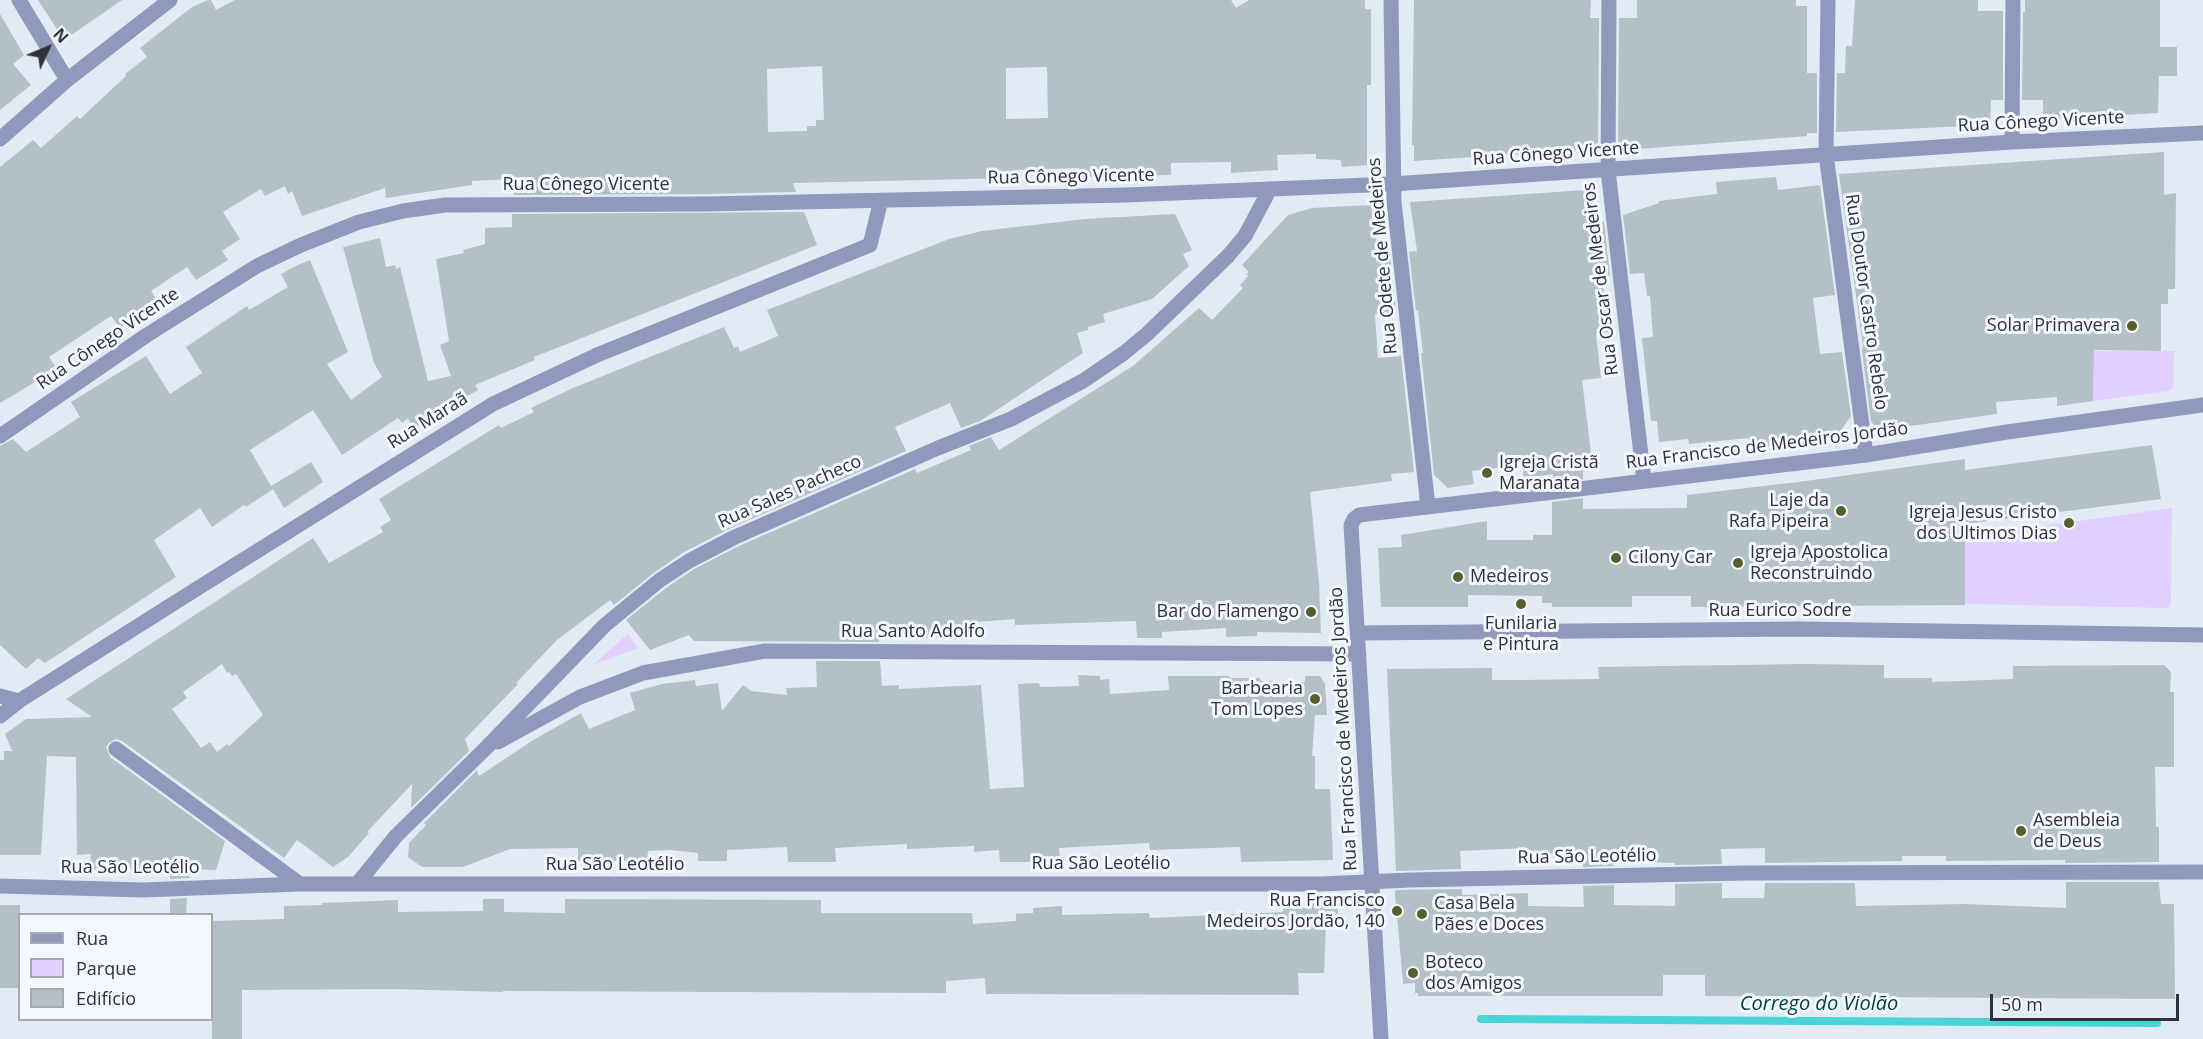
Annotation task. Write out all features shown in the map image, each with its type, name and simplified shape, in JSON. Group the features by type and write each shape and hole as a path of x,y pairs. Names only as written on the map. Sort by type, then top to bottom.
{"street":[{"path":"19,0 67,80"},
{"path":"0,139 67,80 170,0"},
{"name":"Rua Odete de Medeiros","path":"1391,0 1392,184 1428,507"},
{"name":"Rua Oscar de Medeiros","path":"1609,0 1608,170 1644,481"},
{"name":"Rua Doutor Castro Rebelo","path":"1828,0 1826,154 1866,455"},
{"path":"2012,142 2013,0"},
{"name":"Rua Cônego Vicente","path":"0,436 147,335 257,266 301,245 359,222 403,211 445,205 694,204 1126,195 1392,184 2012,142 2203,133"},
{"name":"Rua Sales Pacheco","path":"357,884 396,837 605,625 660,580 735,537 1051,399 1083,381 1147,334 1228,256 1245,236 1270,189"},
{"name":"Rua Maraã","path":"0,716 19,701 452,427 493,404 597,355 870,245 881,200"},
{"name":"Rua Francisco de Medeiros Jordão","path":"1381,1039 1352,525 1354,519 1359,515 1866,455 2007,432 2203,405"},
{"name":"Rua Eurico Sodre","path":"1358,633 1800,629 2203,635"},
{"name":"Rua Santo Adolfo","path":"487,747 580,697 643,673 765,651 1359,654"},
{"path":"0,696 19,701"},
{"path":"116,749 300,884"},
{"name":"Rua São Leotélio","path":"0,886 143,891 300,884 1321,884 1744,873 2203,872"}],"green space":[{"path":"2094,351 2174,351 2173,388 2168,391 2093,401"},
{"path":"2172,508 2171,602 2166,608 1965,604 1965,537"},
{"path":"628,634 638,648 593,665"}],"building":[{"path":"38,0 122,0 64,40"},
{"path":"208,0 211,0 216,10 235,0 1231,0 1236,8 1249,0 1365,0 1365,9 1371,9 1371,85 1367,85 1367,165 1342,167 1341,160 1316,159 1316,154 1277,155 1278,170 1231,173 1231,162 1171,163 1171,175 1080,177 1079,168 1014,170 1014,178 793,183 796,192 706,194 514,195 511,179 472,181 472,185 386,198 385,188 302,216 292,191 288,194 285,186 265,196 261,189 223,212 240,239 222,251 228,260 196,280 187,267 151,291 159,303 120,328 111,316 49,357 57,369 0,403 0,167 33,140 41,148 77,116 80,119 126,76 125,74 147,57 140,48 192,7","holes":["822,66 824,120 816,120 816,126 807,126 807,131 768,132 767,69","1047,67 1048,118 1006,119 1006,68"]},
{"path":"1414,0 1591,0 1590,18 1599,18 1598,149 1414,161 1414,145 1412,145"},
{"path":"1637,0 1796,0 1796,6 1807,6 1807,73 1817,73 1817,133 1807,133 1807,136 1622,150 1622,147 1618,147 1619,18 1637,18"},
{"path":"1855,0 1978,0 1978,11 2003,11 2003,100 1991,100 1990,125 1836,132 1837,73 1845,73 1846,46 1852,46"},
{"path":"2025,0 2160,0 2160,47 2177,47 2177,76 2159,76 2158,113 2043,120 2043,100 2022,100"},
{"path":"0,14 24,55 13,64 31,85 0,110"},
{"path":"2164,152 2164,195 2176,193 2175,289 2168,289 2168,304 2161,304 2161,351 2094,350 2093,401 2057,406 2057,397 1996,402 1997,414 1881,430 1871,422 1839,174"},
{"path":"1776,177 1778,190 1820,185 1835,295 1813,298 1820,354 1842,352 1851,416 1835,439 1749,449 1748,438 1689,444 1688,439 1659,442 1657,421 1651,421 1642,338 1653,337 1650,296 1647,296 1644,273 1630,274 1623,215 1659,203 1659,201 1717,194 1716,182"},
{"path":"1586,190 1588,209 1594,208 1596,224 1604,222 1610,276 1602,277 1609,332 1596,334 1601,378 1582,380 1593,469 1583,470 1583,479 1552,482 1553,474 1524,478 1522,465 1472,471 1474,484 1448,488 1434,475 1421,353 1423,353 1409,252 1417,251 1410,202"},
{"path":"1371,205 1378,257 1390,255 1396,312 1375,314 1378,358 1401,356 1414,472 1391,474 1392,481 1310,492 1319,583 1321,633 1257,632 1257,636 1226,637 1226,628 1162,632 1162,638 1137,638 1136,621 1015,625 1015,619 976,622 978,638 879,638 879,642 694,641 689,635 650,650 626,620 694,569 739,546 915,469 917,473 971,450 969,446 991,437 999,450 1133,366 1199,308 1212,320 1243,288 1240,285 1249,272 1242,265 1288,215 1312,208"},
{"path":"804,212 817,245 534,357 535,360 475,385 478,390 460,400 460,398 413,429 408,418 402,423 398,418 342,455 313,410 250,450 271,486 311,462 323,482 284,508 273,489 212,527 200,508 154,540 176,577 45,663 38,658 26,669 0,645 0,446 13,439 26,452 80,417 71,402 146,356 170,394 202,373 186,347 247,306 249,310 288,287 281,274 310,260 348,352 327,364 351,400 382,377 374,363 343,247 380,238 386,267 395,265 396,269 400,267 428,381 451,376 440,345 449,341 436,259 464,253 463,250 485,244 485,228 512,227 512,214"},
{"path":"1175,214 1192,250 1183,254 1189,266 1152,299 1103,314 1105,322 1077,333 1083,353 980,421 961,428 950,403 895,427 906,451 731,528 684,552 614,605 610,600 557,640 465,739 469,751 411,808 412,784 367,832 369,833 348,857 333,867 297,840 284,858 122,741 116,739 106,747 110,757 225,841 216,870 190,869 189,878 170,879 170,869 90,870 91,854 77,855 76,757 47,756 41,855 0,855 0,760 4,760 4,751 12,751 5,734 26,719 92,717 66,699 313,538 329,563 383,532 380,527 391,520 379,499 499,425 501,428 534,412 531,408 573,388 724,327 734,348 738,346 740,352 778,336 767,310 949,239 982,231 1085,219","holes":["222,664 227,673 229,672 232,676 236,674 263,715 229,746 227,744 217,752 210,742 201,748 172,709 187,698 183,692"]},
{"path":"2152,445 2161,499 1965,524 1965,605 1691,607 1691,596 1632,596 1632,607 1552,607 1552,603 1542,603 1542,596 1468,595 1468,607 1381,607 1378,548 1402,547 1401,535 1487,521 1487,540 1533,540 1533,535 1552,535 1552,502 1583,498 1583,509 1687,508 1687,495 1965,459 1965,470"},
{"path":"816,661 880,661 882,686 899,685 899,689 981,685 990,789 1024,787 1018,684 1039,683 1040,687 1079,686 1078,675 1100,676 1100,680 1109,679 1110,694 1169,690 1168,676 1230,676 1230,678 1260,678 1261,681 1305,682 1305,676 1320,676 1325,684 1327,715 1315,715 1312,756 1315,756 1315,789 1330,789 1333,860 1241,862 1240,847 1150,850 1149,843 1059,848 1060,862 1000,862 999,850 974,852 974,846 907,849 907,844 835,848 836,862 788,862 787,847 727,850 727,861 698,861 698,853 670,850 648,851 647,861 578,861 578,848 510,849 463,867 422,867 408,857 409,843 426,825 424,823 477,770 479,776 535,739 581,713 589,729 635,710 630,693 662,684 695,680 696,686 718,683 722,711 743,685 751,691 787,695 786,688 817,687"},
{"path":"1884,665 1884,678 1932,678 1932,682 2013,679 2013,666 2164,665 2171,672 2170,692 2174,692 2174,767 2155,767 2159,862 1946,861 1946,856 1902,856 1902,861 1765,863 1765,848 1721,849 1722,864 1675,865 1675,863 1614,861 1614,866 1583,867 1582,862 1553,863 1553,854 1545,854 1545,851 1526,851 1526,848 1460,851 1461,869 1396,871 1387,669 1492,668 1492,680 1522,680 1599,679 1598,667"},
{"path":"2066,882 2159,882 2161,904 2174,904 2175,999 1705,996 1705,975 1663,975 1663,996 1418,996 1418,993 1415,993 1415,983 1403,984 1395,893 1396,890 1462,889 1462,895 1528,893 1528,906 1584,907 1583,886 1614,885 1614,905 1675,906 1675,884 1722,883 1722,898 1764,898 1765,883 1855,883 1856,906 1964,904 2066,908"},
{"path":"187,898 186,913 170,913 170,899"},
{"path":"483,899 504,899 504,912 565,913 565,899 821,900 821,913 972,913 973,924 1016,921 1016,914 1033,913 1033,908 1062,906 1062,915 1149,913 1150,918 1283,912 1283,908 1312,908 1312,902 1335,902 1339,924 1326,924 1324,973 1298,973 1299,995 986,994 985,978 946,981 946,993 242,990 242,1039 212,1039 213,921 284,919 284,906 398,900 398,912 483,911"},
{"path":"0,905 20,905 20,913 18,913 18,988 0,988"}],"waterway":[{"name":"Corrego do Violão","path":"1481,1019 2157,1023"}],"place":[{"name":"Solar Primavera","path":"2132,326"},
{"name":"Igreja Cristã Maranata","path":"1487,473"},
{"name":"Laje da Rafa Pipeira","path":"1841,511"},
{"name":"Igreja Jesus Cristo dos Ultimos Dias","path":"2069,523"},
{"name":"Cilony Car","path":"1616,558"},
{"name":"Igreja Apostolica Reconstruindo","path":"1738,563"},
{"name":"Medeiros","path":"1458,577"},
{"name":"Funilaria e Pintura","path":"1521,604"},
{"name":"Bar do Flamengo","path":"1311,612"},
{"name":"Barbearia Tom Lopes","path":"1315,699"},
{"name":"Asembleia de Deus","path":"2021,831"},
{"name":"Rua Francisco Medeiros Jordão, 140","path":"1397,911"},
{"name":"Casa Bela Pães e Doces","path":"1422,914"},
{"name":"Boteco dos Amigos","path":"1413,973"}]}
